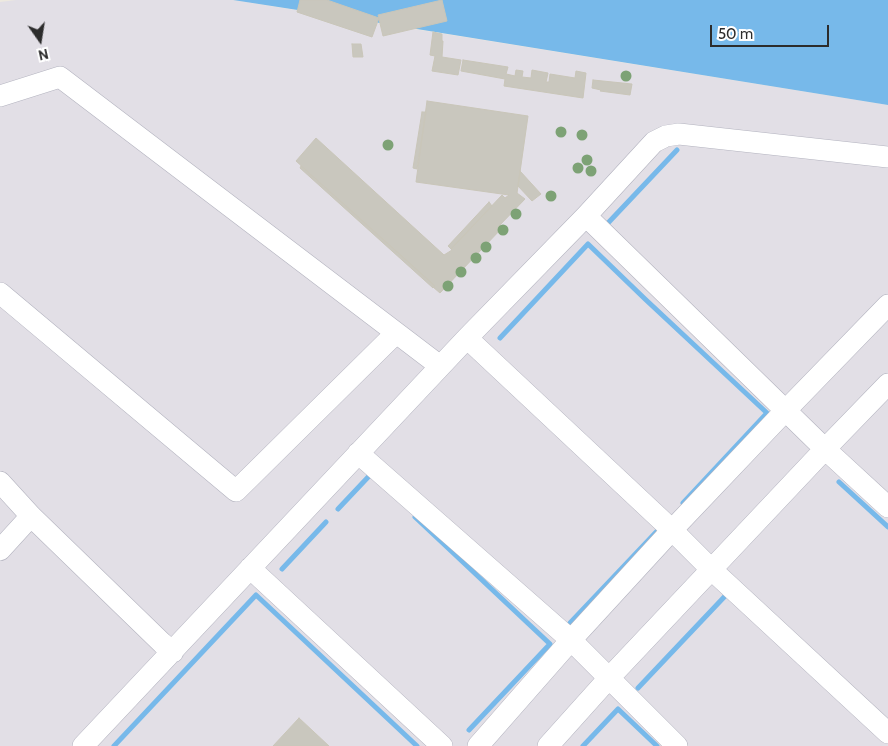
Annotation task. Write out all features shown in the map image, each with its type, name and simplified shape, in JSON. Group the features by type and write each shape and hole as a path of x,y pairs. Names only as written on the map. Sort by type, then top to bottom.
{"street":[{"path":"0,96 60,77 440,366"},
{"path":"83,746 440,366 586,216 654,142 666,136 678,134 888,157"},
{"path":"586,216 888,508"},
{"path":"0,293 236,491 396,334"},
{"path":"478,746 570,640 672,530 888,305"},
{"path":"467,338 672,530 712,570 888,733"},
{"path":"548,746 609,678 888,384"},
{"path":"358,453 570,640 677,746"},
{"path":"0,482 31,516 173,652"},
{"path":"0,550 31,516"},
{"path":"250,568 442,746"}],"shaded area":[{"path":"16,0 233,0 888,105 888,746 0,746 0,2"}],"water":[{"path":"233,0 888,0 888,105 330,15"}],"building":[{"path":"300,0 327,0 379,18 372,37 297,12"},
{"path":"442,0 447,21 383,36 378,15"},
{"path":"433,32 442,34 442,57 461,60 458,75 432,71 435,56 430,55"},
{"path":"352,44 361,44 363,57 353,57"},
{"path":"463,60 508,67 506,74 515,76 516,70 523,71 522,77 531,78 532,70 548,73 546,82 549,82 550,74 575,78 576,71 586,73 583,98 504,86 505,79 461,71"},
{"path":"593,80 632,84 630,95 600,91 592,88"},
{"path":"427,101 528,116 517,193 525,199 499,226 502,228 440,293 433,287 435,286 296,161 316,138 444,255 452,250 502,195 505,198 509,195 416,182"},
{"path":"422,112 426,112 417,169 413,168"},
{"path":"301,166 435,286 433,288 300,168"},
{"path":"520,171 541,194 532,201 518,186"},
{"path":"489,202 492,206 451,249 448,246"},
{"path":"299,718 329,746 273,746"}],"waterway":[{"path":"608,223 677,150"},
{"path":"500,338 588,244 767,413 683,503"},
{"path":"338,509 371,474 372,476"},
{"path":"839,482 888,527"},
{"path":"415,517 550,644 469,730"},
{"path":"282,569 326,522"},
{"path":"570,623 660,528"},
{"path":"114,746 256,595 417,746"},
{"path":"638,688 728,595"},
{"path":"583,746 618,709 657,746"}]}
